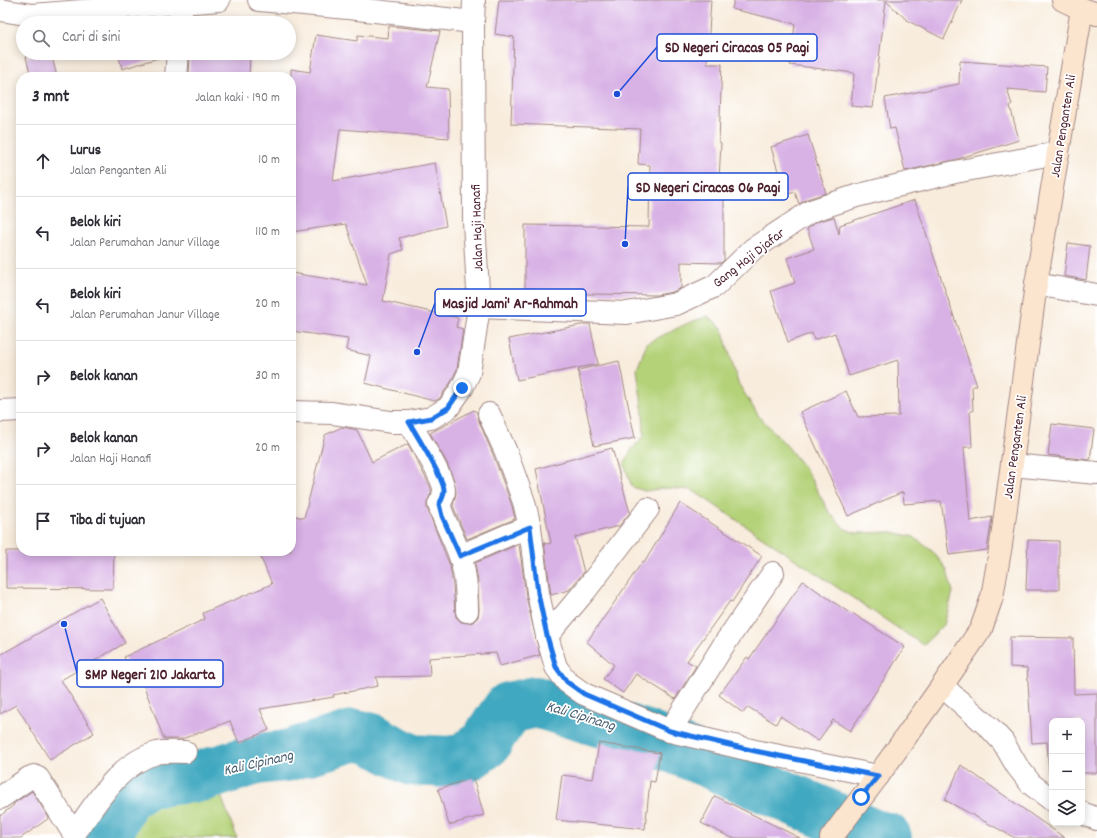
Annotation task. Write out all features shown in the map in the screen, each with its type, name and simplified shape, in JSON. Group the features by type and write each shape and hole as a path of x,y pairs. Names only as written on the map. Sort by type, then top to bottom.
{"street":[{"path":"0,10 32,15 181,13 219,0"},
{"path":"259,0 473,22"},
{"name":"Jalan Haji Hanafi","path":"296,412 332,412 391,422 409,422 431,418 448,408 462,388 468,373 479,307 474,222 474,0"},
{"name":"Jalan Penganten Ali","path":"831,838 878,776 981,629 992,597 1001,545 1036,284 1081,8"},
{"path":"176,72 177,60"},
{"name":"Gang Haji Djafar","path":"479,307 626,313 676,304 715,286 753,249 811,211 856,196 955,172 1058,153"},
{"path":"1036,284 1097,295"},
{"path":"0,411 16,410"},
{"path":"489,414 506,452 524,502 530,527 538,593 547,636 556,667 567,682 584,694 670,731 755,751 878,776"},
{"path":"409,422 430,459 444,489 443,498 439,504 442,516 460,556 466,587 467,611"},
{"path":"1012,465 1097,473"},
{"path":"547,636 585,591 648,509"},
{"path":"460,556 530,527"},
{"path":"670,731 723,646 773,573"},
{"path":"942,686 990,728 1002,742 1017,766 1031,784 1049,798"},
{"path":"0,798 28,778 34,776 38,778 73,836 118,776 139,761 156,754 170,751 185,752"},
{"path":"1085,814 1097,818"}],"green space":[{"path":"708,316 722,328 738,383 758,415 787,446 806,470 829,512 845,529 856,533 892,532 914,537 932,551 946,568 953,592 944,625 923,645 692,490 665,488 645,491 632,487 624,464 632,449 644,436 643,413 637,369 647,343 688,323"},
{"path":"217,785 237,838 115,838 123,817 140,805 177,791"}],"building":[{"path":"499,0 711,0 707,64 722,64 719,179 724,179 724,260 721,263 681,262 681,288 672,292 657,295 525,293 525,225 649,227 650,165 638,164 640,129 511,124 514,37 495,34"},
{"path":"734,0 962,0 944,39 908,21 886,1 873,108 851,106 854,73 790,65 795,24 732,9"},
{"path":"389,26 440,31 427,87 448,89 449,138 340,129 333,181 435,163 446,226 399,238 403,250 391,254 383,301 458,318 456,327 463,329 457,369 451,382 439,399 434,401 365,383 371,356 346,350 348,339 296,332 296,274 367,285 346,224 296,231 296,72 291,72 291,69 310,72 316,35 357,41 358,35 388,38"},
{"path":"27,60 53,60 56,72 30,72"},
{"path":"120,60 152,60 122,69"},
{"path":"190,60 250,60 249,72 189,72"},
{"path":"960,61 1047,67 1045,92 1007,89 1012,105 1010,106 1019,140 954,160 905,171 895,128 890,129 885,98 959,84"},
{"path":"808,135 826,193 807,199 799,204 795,192 785,195 771,147"},
{"path":"915,200 977,386 972,386 973,411 970,411 972,447 964,447 970,521 992,517 987,550 949,555 941,501 904,504 903,492 848,516 800,412 846,391 858,417 899,416 898,360 849,376 835,333 814,340 812,333 788,342 771,291 795,283 787,258 814,249 807,229 816,222 834,217 839,234 840,225"},
{"path":"1068,243 1090,246 1086,280 1064,276"},
{"path":"590,324 598,364 517,380 509,339"},
{"path":"619,361 635,438 594,446 578,370"},
{"path":"474,410 477,412 478,419 494,457 512,506 515,519 467,539 453,506 456,493 454,480 446,461 430,433"},
{"path":"1052,424 1094,429 1090,460 1048,455"},
{"path":"342,427 357,430 372,462 408,444 431,488 427,508 450,566 456,617 461,622 473,622 478,617 478,582 475,563 519,544 526,596 540,655 500,666 496,653 429,658 430,676 376,677 378,686 333,695 334,697 260,709 269,730 239,743 230,721 182,739 164,739 140,676 134,679 124,657 205,619 203,613 272,584 260,556 296,556 296,516 304,518 325,435"},
{"path":"612,448 630,513 619,526 575,537 584,572 569,590 551,595 544,542 546,544 551,543 536,469"},
{"path":"680,503 762,556 732,602 730,601 687,661 696,666 675,699 636,674 623,693 603,679 614,665 587,642 643,561 644,563"},
{"path":"1028,540 1059,541 1059,590 1026,590"},
{"path":"6,551 16,551 16,556 114,556 113,589 6,588"},
{"path":"803,581 851,614 852,613 905,647 850,731 833,720 818,741 780,716 776,724 748,707 743,713 719,695 747,657 749,659"},
{"path":"100,598 125,643 61,680 94,733 50,760 16,705 0,714 0,655"},
{"path":"1010,637 1073,638 1074,694 1097,693 1097,773 1085,773 1085,718 1049,718 1049,774 1047,742 1032,743 1027,668 1010,667"},
{"path":"599,743 660,753 655,782 650,781 645,829 556,820 562,775 593,779"},
{"path":"961,765 1065,838 1015,838 945,800"},
{"path":"473,778 484,815 449,825 438,789"},
{"path":"32,791 49,818 21,838 0,838 0,816 14,805 13,804"},
{"path":"715,796 800,838 732,838 701,823"}],"waterway":[{"name":"Kali Cipinang","path":"105,838 124,797 148,782 202,776 257,759 286,756 356,735 372,739 412,760 452,762 466,757 486,743 509,708 536,702 641,734 871,834 886,838"}],"place":[{"name":"SD Negeri Ciracas 05 Pagi","path":"617,94"},
{"name":"SD Negeri Ciracas 06 Pagi","path":"625,244"},
{"name":"Masjid Jami' Ar-Rahmah","path":"417,352"},
{"name":"SMP Negeri 210 Jakarta","path":"64,624"}],"route":[{"path":"462,388 448,408 431,418 409,422 439,476 444,489 443,498 439,504 442,516 460,556 530,527 535,558 538,593 547,636 556,667 567,682 584,694 607,705 670,731 755,751 878,776 861,797"}]}
